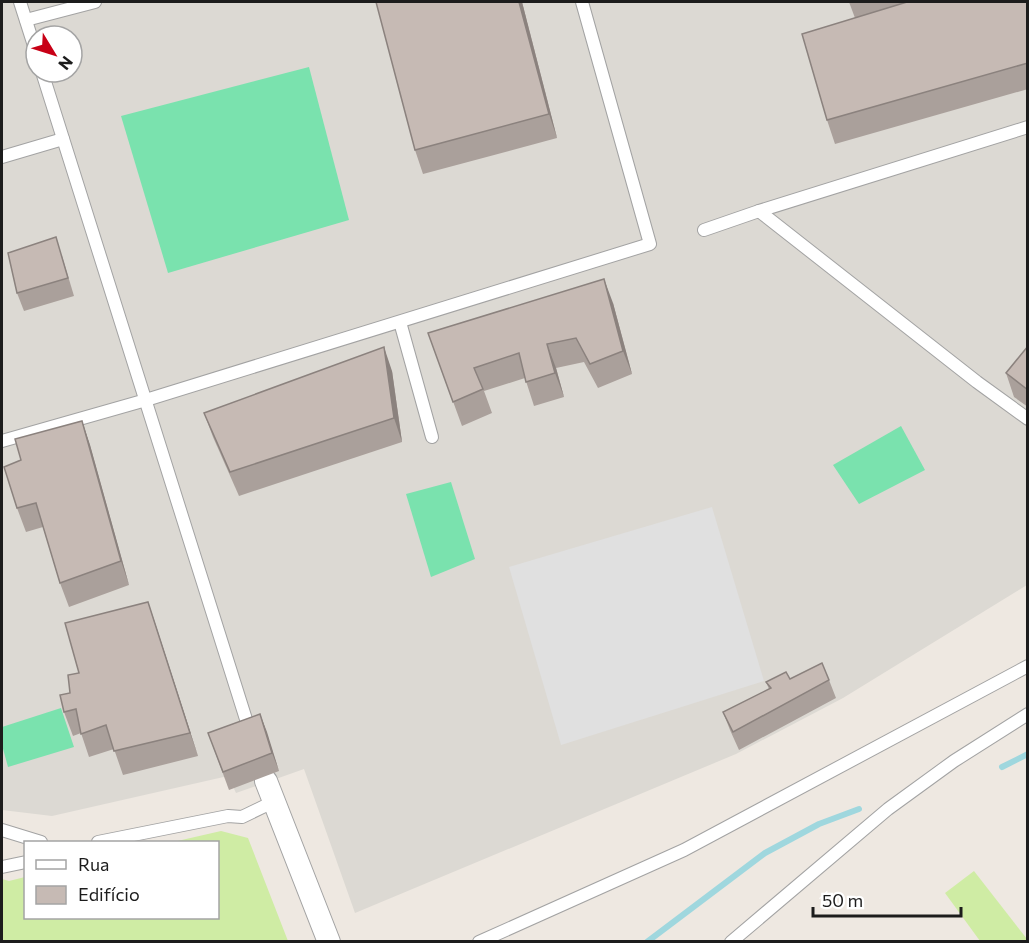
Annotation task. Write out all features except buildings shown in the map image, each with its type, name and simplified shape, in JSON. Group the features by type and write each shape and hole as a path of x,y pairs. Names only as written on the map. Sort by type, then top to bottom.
{"street":[{"path":"268,787 330,942"}],"lane":[{"path":"20,2 27,24"},
{"path":"26,20 95,2"},
{"path":"2,441 146,400 650,244 582,2"},
{"path":"46,84 250,732"},
{"path":"705,230 1028,127"},
{"path":"2,157 63,139"},
{"path":"759,211 972,378 1028,419"},
{"path":"400,322 432,437"},
{"path":"479,942 684,850 1028,666"},
{"path":"731,942 888,809 954,761 1028,714"},
{"path":"108,841 228,816 242,817 268,787"},
{"path":"2,830 35,841"},
{"path":"2,867 24,862"}],"shaded area":[{"path":"2,2 1027,2 1027,585 843,698 736,754 355,913 304,769 236,793 228,776 52,816 2,810"},
{"path":"712,507 764,681 561,745 509,567"}],"green space":[{"path":"309,67 349,220 168,273 121,116"},
{"path":"901,426 925,470 859,504 833,465"},
{"path":"451,482 475,559 431,577 406,494"},
{"path":"61,708 74,747 8,767 2,745 2,727"},
{"path":"221,831 248,838 288,941 2,941 2,879 9,881 24,877 24,919 219,919 219,841 177,841"},
{"path":"974,871 1027,941 980,941 945,893"}],"waterway":[{"path":"1002,767 1028,754"},
{"path":"647,942 765,853 819,824 859,809"}]}
